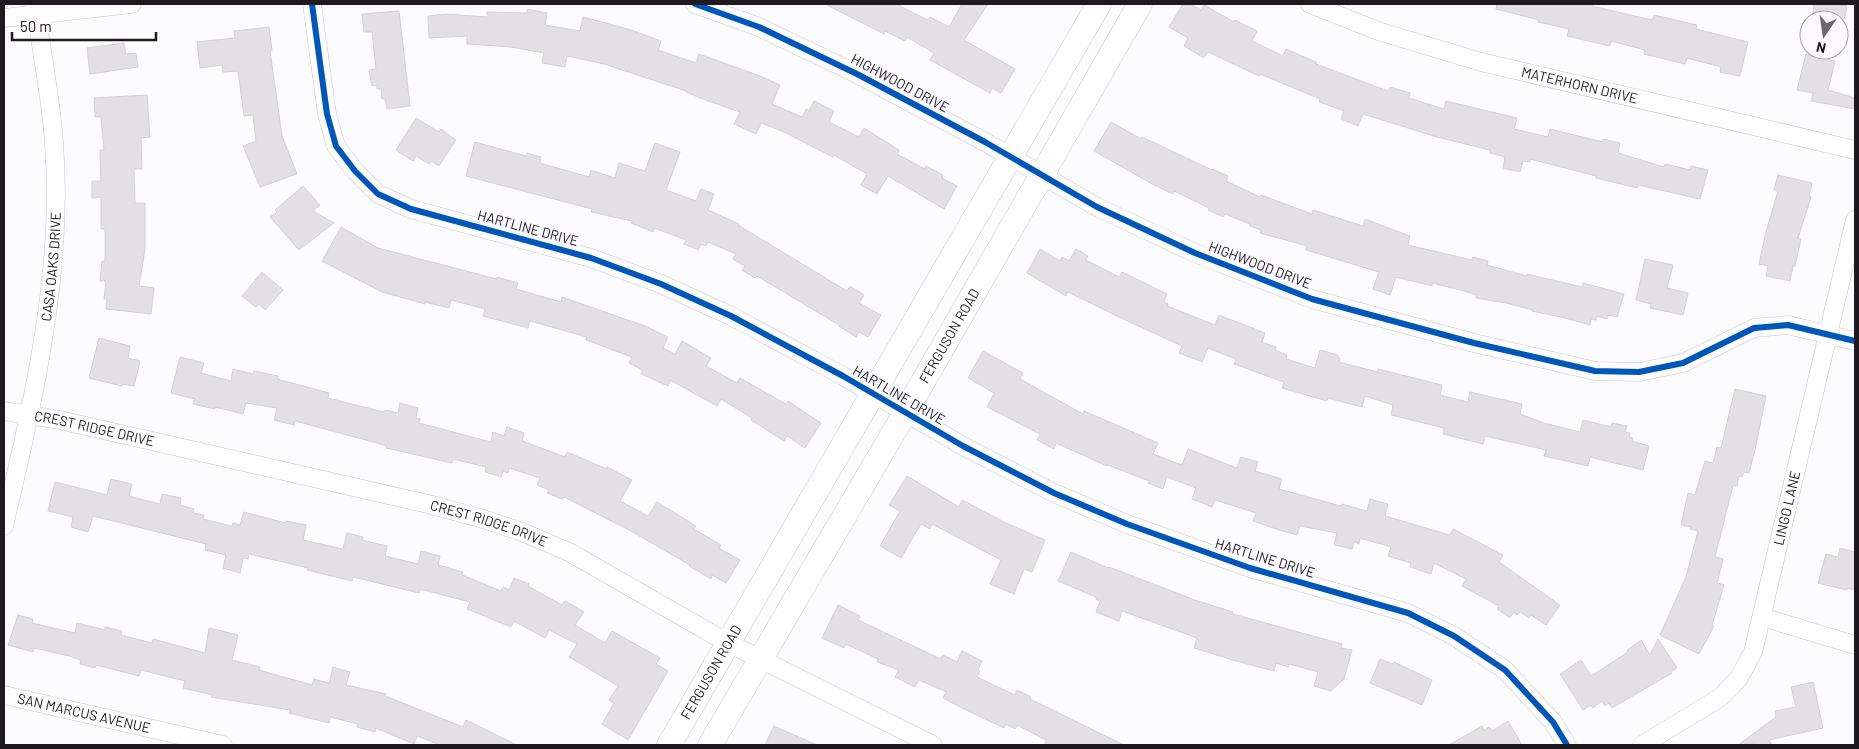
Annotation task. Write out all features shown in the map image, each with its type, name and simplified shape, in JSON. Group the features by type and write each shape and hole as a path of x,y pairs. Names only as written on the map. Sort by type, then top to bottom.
{"main road":[{"name":"FERGUSON ROAD","path":"669,745 1099,4"},
{"name":"FERGUSON ROAD","path":"710,745 905,413 1140,4"}],"street":[{"path":"4,18 36,9 132,4"},
{"name":"HARTLINE DRIVE","path":"312,4 327,114 336,146 355,171 378,194 411,209 591,258 661,284 731,316 963,446 1054,493 1127,524 1250,568 1408,613 1454,636 1505,670 1553,722 1567,745"},
{"name":"HIGHWOOD DRIVE","path":"695,4 759,27 857,74 1010,156 1097,207 1194,253 1312,298 1474,343 1595,371 1639,372 1683,363 1754,328 1788,325 1855,341"},
{"name":"MATERHORN DRIVE","path":"1310,4 1378,31 1481,62 1855,150"},
{"name":"CASA OAKS DRIVE","path":"4,526 30,415 51,285 56,220 54,143 36,9"},
{"name":"LINGO LANE","path":"1642,745 1721,697 1739,678 1753,652 1855,220"},
{"name":"CREST RIDGE DRIVE","path":"4,411 64,421 428,504 488,520 522,532 569,552 759,660 933,745"},
{"path":"1762,617 1855,645"},
{"name":"SAN MARCUS AVENUE","path":"4,694 223,745"}],"building":[{"path":"825,4 896,4 928,20 930,17 949,27 962,4 988,4 964,40 1015,69 1001,93 992,88 990,93 930,60 934,53 907,37 905,41 885,31 884,34"},
{"path":"1183,4 1190,4 1201,10 1204,5 1234,22 1235,20 1257,31 1252,41 1283,56 1286,49 1316,62 1316,64 1388,91 1390,87 1410,93 1409,98 1444,109 1446,101 1517,118 1514,129 1548,137 1550,129 1603,142 1603,139 1620,143 1618,153 1664,167 1665,164 1690,170 1691,166 1708,170 1700,199 1638,185 1637,188 1530,159 1530,162 1523,161 1520,172 1503,168 1505,157 1490,153 1490,150 1437,137 1363,114 1358,126 1341,119 1344,111 1319,102 1320,99 1260,74 1259,76 1208,52 1204,58 1184,46 1188,38 1169,27"},
{"path":"1497,4 1593,4 1592,6 1652,20 1654,15 1697,25 1696,29 1748,42 1740,76 1720,72 1721,67 1687,58 1685,64 1644,54 1645,50 1611,41 1610,46 1567,36 1569,29 1496,9"},
{"path":"1814,4 1847,6 1846,10 1813,10"},
{"path":"527,9 547,13 545,25 580,31 583,17 628,29 661,41 658,50 696,63 699,54 760,76 780,85 772,104 802,117 806,109 809,111 814,101 834,111 829,122 859,137 864,128 899,150 897,154 925,169 926,166 943,175 942,178 957,186 944,209 888,176 877,194 861,185 867,174 834,155 833,157 782,131 761,123 756,134 734,124 740,112 686,91 604,64 567,56 565,67 542,63 544,53 511,47 467,44 467,36 429,38 428,16 446,14 487,17 487,12 527,13"},
{"path":"399,11 410,106 387,109 385,99 382,99 381,89 377,89 377,85 372,86 369,70 376,69 372,32 364,32 362,14"},
{"path":"269,27 272,51 270,51 282,136 297,174 260,187 243,146 256,141 253,115 244,116 238,71 223,72 222,65 200,68 197,42 235,38 234,31"},
{"path":"124,43 126,54 136,53 138,67 90,74 87,48"},
{"path":"1804,60 1835,61 1828,90 1855,98 1855,109 1811,101 1813,93 1797,90"},
{"path":"147,95 150,137 141,138 142,169 134,169 135,203 145,203 145,249 139,286 154,288 151,314 106,309 107,299 104,299 106,281 100,281 102,261 105,261 105,229 101,229 101,197 92,198 92,181 101,181 100,150 104,150 101,117 95,117 94,98"},
{"path":"416,118 439,132 441,129 456,140 439,166 431,161 429,164 416,156 413,161 396,150"},
{"path":"1111,122 1141,139 1142,137 1228,176 1226,181 1260,197 1261,195 1312,214 1313,210 1363,226 1365,219 1410,236 1408,245 1472,260 1473,257 1488,261 1487,265 1527,276 1527,274 1582,287 1583,283 1624,294 1617,317 1608,315 1607,319 1597,316 1596,320 1591,319 1590,325 1506,303 1476,298 1477,295 1432,283 1432,286 1396,277 1390,295 1373,289 1379,272 1306,250 1307,246 1260,233 1261,230 1250,226 1250,224 1225,214 1223,217 1174,191 1173,194 1154,185 1094,151"},
{"path":"475,142 526,156 527,153 541,157 540,163 589,177 591,170 615,178 619,163 645,171 655,143 680,152 666,190 696,201 701,189 714,194 708,210 739,224 847,291 850,286 864,295 859,303 881,315 868,337 859,332 856,337 757,276 755,278 742,270 745,266 733,259 736,254 708,242 706,246 701,244 698,250 684,244 686,240 654,228 653,232 631,223 632,221 591,212 592,209 466,176"},
{"path":"1778,175 1812,183 1809,196 1811,197 1798,238 1801,239 1790,281 1766,276 1768,266 1759,264 1778,191 1774,190"},
{"path":"303,186 320,205 313,211 334,223 299,250 270,217 277,212 275,210"},
{"path":"341,227 378,248 518,283 516,289 561,302 562,297 645,326 668,337 663,348 675,354 682,341 711,358 706,366 737,383 740,378 786,404 788,401 821,423 805,448 787,436 784,441 721,399 717,406 670,380 668,386 641,374 643,370 629,363 632,357 586,340 587,337 530,321 528,328 483,316 485,309 451,300 449,308 425,302 425,304 382,292 322,261"},
{"path":"1040,249 1060,261 1062,257 1069,261 1076,249 1088,256 1086,260 1119,277 1122,272 1167,294 1164,302 1168,304 1167,306 1215,325 1219,315 1265,333 1262,342 1276,347 1275,350 1287,355 1286,359 1315,368 1320,350 1338,355 1337,357 1340,358 1339,362 1378,372 1378,369 1442,385 1440,395 1468,402 1470,392 1522,404 1520,414 1544,423 1580,432 1583,420 1611,427 1612,423 1627,426 1625,432 1630,433 1629,437 1633,438 1632,441 1649,446 1643,470 1590,457 1588,466 1544,456 1546,450 1485,436 1483,444 1443,434 1444,428 1391,415 1393,405 1365,396 1362,407 1328,398 1327,401 1282,388 1284,382 1234,364 1236,359 1208,348 1202,362 1179,353 1182,346 1068,292 1066,296 1027,273"},
{"path":"1645,259 1673,265 1667,288 1688,293 1683,315 1650,308 1651,304 1636,300"},
{"path":"262,272 283,290 265,310 259,304 256,307 242,296"},
{"path":"99,338 130,346 128,358 140,361 134,386 123,384 122,386 89,378"},
{"path":"983,351 1023,373 1020,379 1083,414 1084,411 1158,443 1153,454 1182,465 1188,449 1237,468 1241,457 1258,462 1255,471 1282,479 1279,489 1367,511 1370,499 1388,504 1385,516 1450,535 1453,529 1503,555 1499,562 1560,605 1546,625 1531,615 1529,618 1520,612 1517,615 1514,612 1510,618 1497,609 1499,606 1462,586 1466,579 1434,563 1431,574 1410,567 1411,563 1388,556 1391,547 1360,538 1359,544 1354,542 1352,549 1334,545 1337,533 1300,526 1297,535 1279,530 1253,521 1256,513 1215,500 1212,507 1192,499 1196,488 1167,477 1163,489 1148,483 1149,481 1107,466 1056,443 1054,449 1037,440 1040,434 987,407 994,393 968,378"},
{"path":"180,357 204,363 201,373 231,381 233,369 253,374 254,371 278,376 277,379 329,393 328,398 384,412 385,410 398,413 400,403 418,408 416,418 420,419 419,423 491,442 493,432 504,436 507,427 524,433 522,441 565,457 567,452 607,469 607,467 632,480 620,501 648,516 657,502 696,526 694,529 721,545 719,548 740,560 726,583 712,575 711,579 629,530 564,497 562,499 547,493 549,490 537,485 540,478 509,468 508,473 503,471 501,477 485,472 486,467 453,459 452,463 386,448 387,446 295,421 294,425 274,420 277,408 246,403 243,414 193,404 195,399 171,393"},
{"path":"1735,389 1766,396 1749,473 1744,472 1742,477 1739,476 1737,486 1733,485 1715,557 1723,559 1717,583 1724,585 1712,625 1714,626 1699,654 1660,635 1686,577 1698,531 1681,525 1688,493 1695,495 1705,461 1713,463 1717,447 1721,448"},
{"path":"907,476 959,507 962,500 1006,523 1045,540 1032,572 1024,569 1014,594 990,584 1001,560 932,524 930,529 921,524 901,558 880,546 900,511 889,505"},
{"path":"111,479 132,484 129,496 160,504 162,494 181,498 180,505 194,509 193,513 204,515 203,519 232,526 233,523 240,525 244,512 286,523 286,521 306,525 303,540 343,549 347,533 363,537 362,540 387,546 385,556 418,564 421,551 440,556 438,565 463,572 462,575 501,591 503,587 509,590 514,578 529,584 528,586 562,605 565,601 584,612 575,625 605,643 612,631 660,658 656,664 668,671 628,740 602,724 614,703 609,700 618,686 569,657 577,644 549,630 545,638 514,621 511,627 467,609 470,602 420,589 419,593 353,577 352,581 249,554 248,559 243,558 240,573 223,568 226,555 205,550 206,544 93,516 88,532 71,527 73,517 48,511 55,482 107,495"},
{"path":"1840,548 1855,552 1855,590 1818,583 1826,554 1838,557"},
{"path":"1071,552 1108,568 1233,612 1233,614 1342,644 1341,648 1352,650 1344,679 1331,691 1314,686 1318,672 1289,664 1288,667 1276,663 1274,671 1236,661 1194,648 1197,638 1122,611 1119,621 1096,612 1100,601 1096,597 1058,581"},
{"path":"838,605 860,616 858,620 941,659 943,655 957,662 962,651 982,661 977,677 1015,695 1017,690 1031,697 1030,699 1124,745 1044,745 1046,740 1017,725 1015,729 1006,724 1004,728 943,698 946,692 919,680 915,687 895,677 899,670 877,662 878,659 846,644 844,648 822,638"},
{"path":"18,615 33,619 32,623 75,633 77,623 105,630 105,627 122,631 121,635 152,643 153,639 205,653 209,628 238,635 232,660 260,667 259,670 312,685 314,679 329,683 333,667 350,672 346,685 386,694 385,696 463,727 466,720 517,745 440,745 417,736 414,744 376,728 375,732 357,727 358,724 330,717 329,723 289,713 290,710 211,697 212,695 183,688 185,681 141,670 139,676 96,665 95,668 80,664 81,660 34,648 33,652 8,645"},
{"path":"1658,639 1677,668 1672,673 1612,708 1609,703 1605,706 1602,701 1593,708 1591,705 1583,710 1560,674 1581,660 1591,676 1628,652 1627,650 1641,640 1650,655"},
{"path":"1380,659 1393,664 1394,662 1432,680 1422,705 1370,683"},
{"path":"1813,682 1823,728 1769,740 1772,745 1755,745 1753,743 1738,745 1776,717 1775,711 1796,707 1791,687"},
{"path":"1508,721 1522,745 1449,745 1482,726 1484,730 1489,727 1492,731"},
{"path":"774,726 817,745 765,745"}],"cycle path":[{"path":"312,4 327,114 336,146 355,171 378,194 411,209 591,258 661,284 731,316 843,376 963,446 1054,493 1127,524 1250,568 1408,613 1454,636 1505,670 1553,722 1567,745"},
{"path":"695,4 759,27 857,74 985,142 1097,207 1195,253 1312,299 1474,343 1595,371 1639,372 1683,363 1754,328 1788,325 1855,341"}]}
